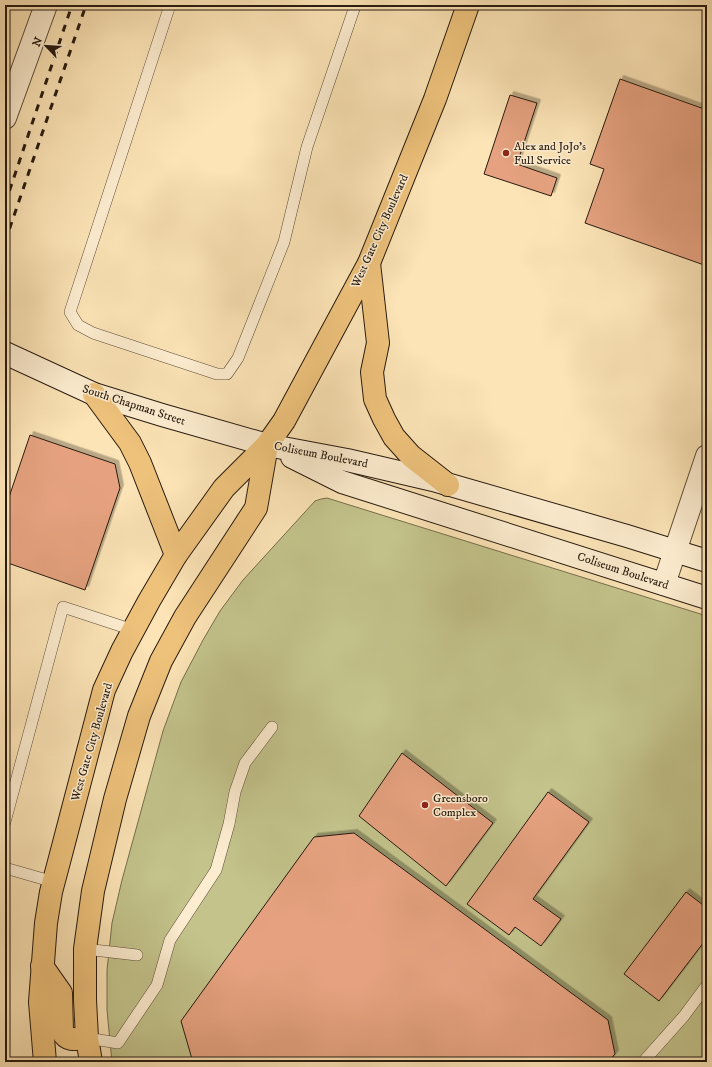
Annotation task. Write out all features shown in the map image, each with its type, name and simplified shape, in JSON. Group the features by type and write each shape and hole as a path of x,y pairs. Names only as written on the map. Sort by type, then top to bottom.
{"main road":[{"path":"5,118 46,5"},
{"name":"West Gate City Boulevard","path":"45,1062 40,1002 46,923 54,882 104,690 133,630 176,555 224,488 267,445 284,421 369,263 435,99 468,5"},
{"path":"369,263 378,343 372,372 375,399 394,437 411,456 448,485"},
{"name":"South Chapman Street","path":"5,353 94,394 267,445"},
{"path":"94,394 130,443 149,484 176,555"},
{"name":"West Gate City Boulevard","path":"91,1062 87,1038 85,950 93,891 115,799 139,716 161,661 185,617 256,508 267,445"},
{"name":"Coliseum Boulevard","path":"267,445 347,460 448,485 627,536 707,561"},
{"name":"Coliseum Boulevard","path":"267,445 342,482 707,598"},
{"path":"664,584 707,456"},
{"path":"42,966 61,992 62,1031 64,1036 70,1040 87,1038"}],"lane":[{"path":"170,5 70,312 78,326 93,334 217,374 227,374 238,358 284,242 307,147 354,9 354,5"},
{"path":"5,822 63,606 133,630"},
{"path":"87,1038 118,1043 157,985 170,940 216,870 229,824 235,792 245,763 272,727"},
{"path":"5,868 54,882"},
{"path":"85,950 137,955"},
{"path":"643,1062 684,1016 707,985"}],"green space":[{"name":"Greensboro Complex","path":"327,498 707,616 707,1062 112,1062 107,1010 107,970 112,923 122,880 163,731 181,682 220,611 243,580 315,501"}],"building":[{"path":"620,79 707,110 707,266 585,223 604,169 590,164"},
{"path":"510,95 537,103 517,164 557,178 551,196 484,174"},
{"path":"30,435 115,464 120,488 85,590 5,562 5,509"},
{"path":"402,753 493,823 446,886 359,816"},
{"path":"548,792 589,822 533,899 561,919 541,946 515,927 509,935 467,904"},
{"path":"354,833 608,1020 615,1054 608,1062 196,1062 192,1059 181,1021 314,837"},
{"path":"686,892 707,908 707,938 659,1001 624,974"}],"railway":[{"path":"5,204 72,5"},
{"path":"5,242 86,5"}],"place":[{"name":"Alex and JoJo's Full Service","path":"506,153"},
{"name":"Greensboro Complex","path":"425,805"}]}
